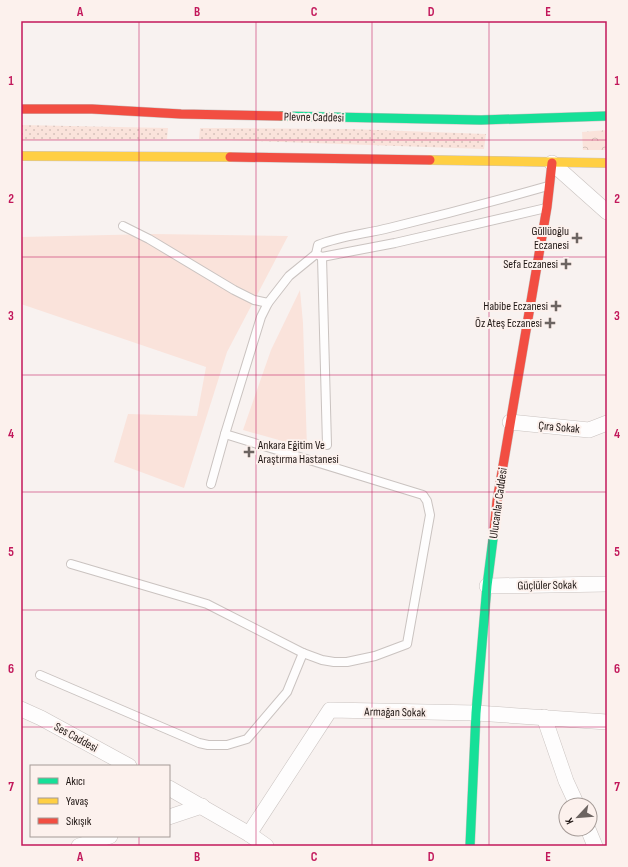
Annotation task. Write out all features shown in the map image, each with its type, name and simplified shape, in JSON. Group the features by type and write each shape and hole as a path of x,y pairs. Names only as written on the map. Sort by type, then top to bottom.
{"main road":[{"name":"Plevne Caddesi","path":"21,109 92,109 189,114 481,120 560,119 607,116"},
{"path":"21,156 138,156 607,163"},
{"name":"Ulucanlar Caddesi","path":"470,846 476,713 487,586 497,501 548,207 552,163"}],"street":[{"path":"552,163 607,212"},
{"name":"Çıra Sokak","path":"510,422 589,430 607,423"},
{"name":"Güçlüler Sokak","path":"487,586 607,584"},
{"name":"Ses Caddesi","path":"21,709 41,718 127,765"},
{"name":"Armağan Sokak","path":"249,834 330,710 476,713 607,722"},
{"path":"544,717 566,781 573,797"},
{"path":"170,789 249,834 266,846"},
{"path":"170,817 202,806"},
{"path":"79,846 107,837"}],"lane":[{"path":"328,445 318,245 330,240 371,232 482,205 550,185"},
{"path":"211,484 224,434 261,317 268,303 289,276 319,255 395,243 548,207"},
{"path":"123,226 175,254 234,290 254,300 268,303"},
{"path":"71,564 206,604 302,653 322,660 347,662 375,656 407,644 430,515 427,501 423,495 224,434"},
{"path":"40,675 199,743 208,745 227,745 247,739 287,692 302,653"}],"green space":[{"path":"21,125 168,128 167,139 21,140"},
{"path":"200,128 350,129 486,134 484,149 199,139"},
{"path":"607,130 607,150 583,150 582,132"},
{"path":"153,234 288,236 227,352 184,488 114,462 128,414 197,416 206,367 21,304 21,237"},
{"path":"300,290 303,323 307,448 243,430 271,350"}],"traffic: fast":[{"path":"281,116 481,120 607,116"},
{"path":"470,846 476,713 487,586 494,531"}],"traffic: slow":[{"path":"21,156 230,157"},
{"path":"430,160 607,163"}],"traffic: jam":[{"path":"21,109 92,109 181,114 281,116"},
{"path":"230,157 430,160"},
{"path":"494,531 497,501 547,207 552,163"}],"place":[{"name":"Güllüoğlu Eczanesi","path":"577,238"},
{"name":"Sefa Eczanesi","path":"566,264"},
{"name":"Habibe Eczanesi","path":"556,306"},
{"name":"Öz Ateş Eczanesi","path":"550,323"},
{"name":"Ankara Eğitim Ve Araştırma Hastanesi","path":"249,452"}]}
